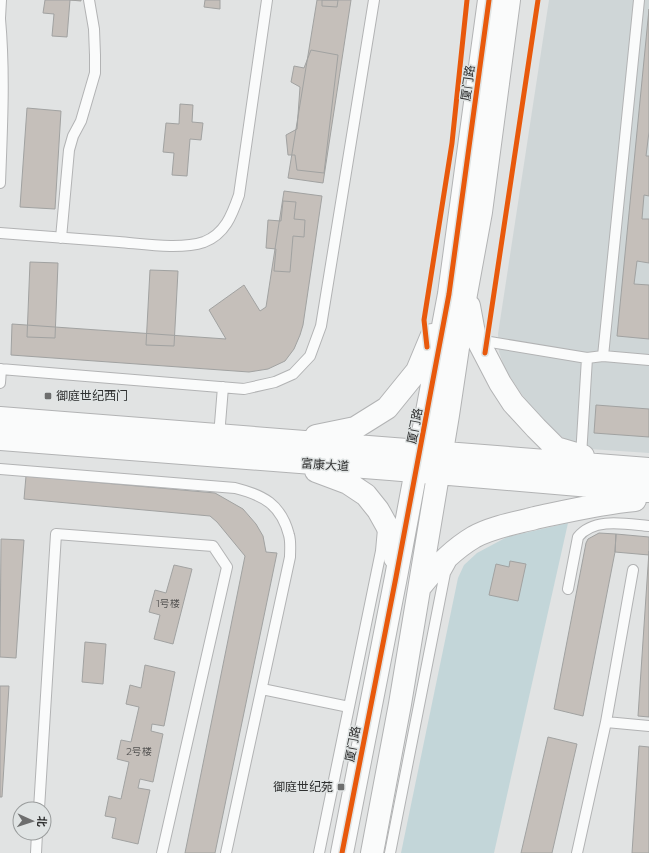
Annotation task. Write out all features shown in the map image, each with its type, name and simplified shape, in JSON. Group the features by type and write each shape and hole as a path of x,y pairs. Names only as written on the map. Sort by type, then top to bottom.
{"street":[{"name":"厦门路","path":"372,853 400,704 440,464 489,0"},
{"name":"厦门路","path":"342,853 418,461 458,294 481,212 509,0"},
{"path":"458,294 474,333 500,383 513,403 556,448 582,456 649,468"},
{"path":"284,451 338,432 355,428 387,408 417,371 458,294"},
{"name":"富康大道","path":"0,418 219,436 284,451"},
{"name":"富康大道","path":"0,439 284,451 418,461 649,492"},
{"path":"284,451 318,472 348,483 366,495 378,510 392,535 396,576"},
{"name":"富康大道","path":"440,464 649,468"},
{"path":"419,588 435,568 460,546 475,537 507,525 611,502 649,499"}],"lane":[{"path":"0,183 3,50 0,18 1,0"},
{"path":"61,238 69,150 73,136 81,121 95,73 94,29 89,0"},
{"path":"0,233 151,245 188,246 205,241 219,232 232,215 239,195 267,0"},
{"path":"0,383 1,369 244,389 275,382 293,374 310,356 321,326 374,0"},
{"path":"602,356 639,0"},
{"path":"478,340 587,358 602,356 649,360"},
{"path":"582,456 587,358"},
{"path":"219,436 223,387"},
{"path":"0,469 235,488 254,493 265,499 276,509 283,520 289,535 290,557 226,853"},
{"path":"319,853 381,551 384,521"},
{"path":"568,589 578,537 588,528 612,523 649,526"},
{"path":"39,801 56,534 213,546 227,567 162,853"},
{"path":"390,853 445,573 460,546"},
{"path":"577,853 606,722 633,570"},
{"path":"262,690 349,707"},
{"path":"606,722 649,726"},
{"path":"36,853 37,841"}],"shaded area":[{"path":"549,0 649,0 649,453 590,449 568,441 555,432 527,402 505,369 499,352 498,334"},
{"path":"568,523 494,853 401,853 458,578 464,565 477,553 507,537"}],"building":[{"path":"45,0 70,0 67,37 52,36 54,14 43,13"},
{"path":"205,0 220,0 220,9 204,7"},
{"path":"317,0 351,0 323,183 288,178"},
{"path":"322,0 338,0 337,7 322,6"},
{"path":"649,9 649,132 646,156 649,156 649,196 644,195 642,219 649,219 649,263 637,261 634,284 649,285 649,339 617,336"},
{"path":"311,50 338,55 324,173 297,170 295,155 288,155 286,135 297,129 300,87 291,82 294,66 304,68"},
{"path":"180,104 193,105 192,122 203,123 201,140 190,139 187,176 172,175 174,153 163,152 166,123 179,124"},
{"path":"27,108 61,111 55,209 20,207"},
{"path":"284,191 322,196 303,325 294,349 285,361 268,369 249,372 11,355 12,324 226,339 209,310 244,285 260,311 266,307"},
{"path":"283,201 296,202 294,219 305,220 304,237 293,236 290,272 274,271 276,249 266,248 268,220 281,221"},
{"path":"30,262 58,263 55,338 27,337"},
{"path":"150,270 178,271 174,346 146,345"},
{"path":"596,405 649,409 649,437 594,433"},
{"path":"26,476 215,493 243,509 256,524 263,536 266,552 277,553 215,853 185,853 245,556 217,522 210,516 24,499"},
{"path":"599,533 616,534 615,552 583,716 554,709 586,543 588,539"},
{"path":"616,534 649,537 649,555 615,552"},
{"path":"1,539 24,540 16,658 0,657"},
{"path":"649,551 649,717 638,716"},
{"path":"510,561 526,564 518,601 489,595 496,564 509,567"},
{"path":"174,565 192,569 173,644 154,639 160,615 149,612 155,590 166,593"},
{"path":"85,642 106,644 103,684 82,682"},
{"path":"145,665 175,672 164,726 152,724 151,731 163,734 153,782 140,779 138,788 150,790 138,844 112,838 116,818 105,816 109,796 121,799 129,762 117,759 121,740 131,742 139,707 126,704 130,685 141,688"},
{"path":"0,686 9,686 2,797 0,797"},
{"path":"548,737 577,744 552,853 521,853"},
{"path":"639,746 649,747 649,853 632,853"}],"cycle path":[{"path":"427,347 424,320 452,143 467,0"},
{"path":"342,853 449,294 489,0"},
{"path":"485,353 538,0"}],"place":[{"name":"御庭世纪西门","path":"48,396"},
{"name":"御庭世纪苑","path":"341,787"}]}
